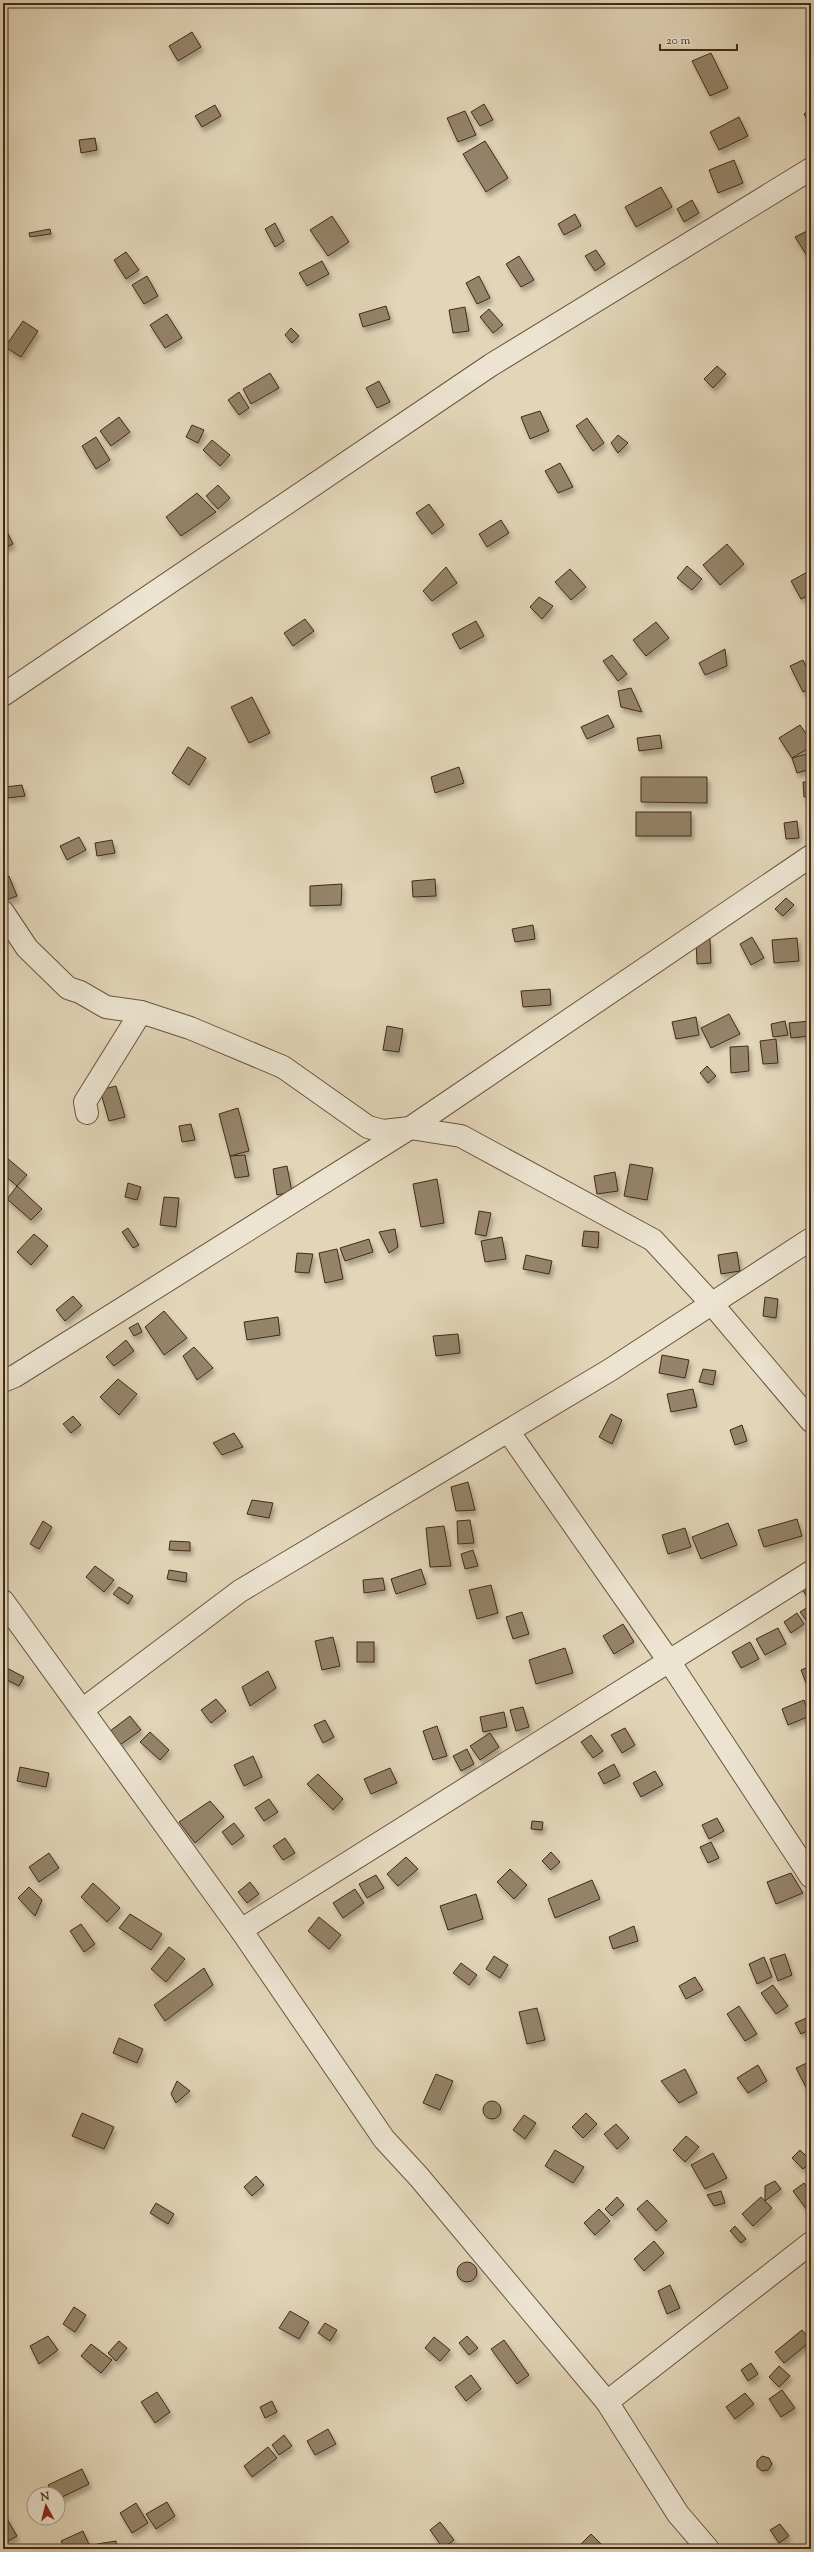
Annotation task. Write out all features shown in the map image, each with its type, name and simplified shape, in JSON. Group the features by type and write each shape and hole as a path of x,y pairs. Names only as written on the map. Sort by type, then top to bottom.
{"street":[{"path":"3,695 491,365 811,169"},
{"path":"3,1381 15,1376 410,1128 811,856"},
{"path":"3,912 27,948 68,988 80,992 106,1007 141,1012 190,1028 283,1067 368,1127 383,1131 410,1128 461,1136 653,1240 712,1304 811,1421"},
{"path":"88,1113 84,1102 141,1012"},
{"path":"82,1710 240,1591 610,1370 811,1239"},
{"path":"508,1431 670,1661 811,1877"},
{"path":"241,1930 811,1572"},
{"path":"3,1602 241,1930 384,2139 419,2177 607,2402 678,2514 708,2549"},
{"path":"607,2402 811,2243"}],"building":[{"path":"192,32 201,47 178,61 169,46"},
{"path":"711,53 728,88 710,96 692,61"},
{"path":"484,104 493,120 480,126 471,112"},
{"path":"215,105 221,116 202,127 195,116"},
{"path":"811,109 811,126 804,114"},
{"path":"465,111 476,135 458,142 447,118"},
{"path":"739,117 748,136 719,150 710,132"},
{"path":"95,138 97,150 81,153 79,140"},
{"path":"485,141 508,178 486,192 463,154"},
{"path":"734,160 743,183 718,193 709,170"},
{"path":"661,187 672,207 636,227 625,207"},
{"path":"692,200 699,213 684,222 677,209"},
{"path":"575,214 581,226 564,235 558,224"},
{"path":"332,216 349,242 328,256 310,230"},
{"path":"275,223 284,241 275,247 265,229"},
{"path":"50,229 51,234 30,237 29,233"},
{"path":"811,229 811,262 795,237"},
{"path":"596,250 605,264 595,271 585,256"},
{"path":"126,252 139,270 126,279 114,260"},
{"path":"519,256 534,280 521,287 506,264"},
{"path":"322,261 329,274 307,286 299,273"},
{"path":"147,276 158,296 144,304 132,285"},
{"path":"479,276 490,298 477,304 466,283"},
{"path":"386,306 390,319 363,327 359,314"},
{"path":"465,307 469,331 453,333 449,310"},
{"path":"489,309 503,325 493,333 480,317"},
{"path":"167,314 182,338 165,348 150,325"},
{"path":"23,321 38,331 21,357 5,347"},
{"path":"291,328 299,336 292,343 285,335"},
{"path":"717,366 726,374 713,388 704,379"},
{"path":"270,373 279,388 251,404 243,389"},
{"path":"379,381 390,402 377,408 366,388"},
{"path":"239,392 249,408 239,415 228,400"},
{"path":"540,411 549,431 530,439 521,417"},
{"path":"119,417 130,432 111,446 100,431"},
{"path":"587,418 604,443 593,451 576,426"},
{"path":"192,425 204,430 198,443 186,437"},
{"path":"618,435 628,443 618,453 611,443"},
{"path":"96,437 110,460 96,469 82,446"},
{"path":"212,440 230,455 220,466 203,450"},
{"path":"560,463 573,487 558,493 545,471"},
{"path":"218,485 230,498 218,509 206,496"},
{"path":"197,493 216,512 181,536 166,517"},
{"path":"429,504 444,525 432,534 416,513"},
{"path":"501,520 509,533 487,547 479,534"},
{"path":"3,524 13,544 3,549"},
{"path":"727,544 744,564 720,585 703,565"},
{"path":"687,566 702,579 692,590 677,578"},
{"path":"446,567 457,583 432,601 423,591"},
{"path":"570,569 586,587 571,600 555,582"},
{"path":"811,570 811,594 801,599 791,581"},
{"path":"539,597 553,606 542,619 530,607"},
{"path":"305,619 314,631 293,646 284,633"},
{"path":"476,621 484,636 460,649 452,634"},
{"path":"656,622 669,638 646,656 633,640"},
{"path":"725,649 727,666 705,675 699,663"},
{"path":"612,655 627,674 618,681 603,661"},
{"path":"803,660 811,677 811,688 803,692 790,666"},
{"path":"631,688 642,712 621,707 618,691"},
{"path":"252,697 270,733 249,743 231,707"},
{"path":"608,715 614,727 587,739 581,727"},
{"path":"800,725 811,741 811,747 792,758 779,738"},
{"path":"660,735 662,748 639,751 637,738"},
{"path":"188,747 206,758 189,785 172,773"},
{"path":"811,753 811,769 797,773 792,758"},
{"path":"459,767 464,783 435,793 431,777"},
{"path":"641,777 707,777 707,803 641,802"},
{"path":"803,782 811,782 811,796 804,797"},
{"path":"22,785 25,796 7,798 5,787"},
{"path":"636,812 691,812 691,836 636,836"},
{"path":"797,821 799,838 786,839 784,823"},
{"path":"79,837 86,850 67,860 60,846"},
{"path":"112,840 115,853 97,856 95,843"},
{"path":"9,876 17,896 6,900 3,895 3,878"},
{"path":"435,879 436,896 413,897 412,881"},
{"path":"342,884 341,905 310,906 310,886"},
{"path":"786,898 794,905 783,916 775,909"},
{"path":"533,925 535,939 515,942 512,929"},
{"path":"752,937 764,958 751,965 740,944"},
{"path":"797,938 799,961 774,963 772,940"},
{"path":"710,939 711,963 697,964 696,940"},
{"path":"550,989 551,1005 523,1007 521,991"},
{"path":"729,1014 740,1034 711,1048 701,1028"},
{"path":"696,1017 699,1035 676,1039 672,1022"},
{"path":"785,1021 788,1035 773,1037 771,1024"},
{"path":"811,1021 811,1036 791,1038 789,1023"},
{"path":"387,1026 403,1029 399,1052 383,1050"},
{"path":"776,1039 778,1063 763,1064 760,1041"},
{"path":"748,1046 749,1071 731,1073 730,1047"},
{"path":"707,1066 716,1076 708,1083 700,1073"},
{"path":"116,1086 125,1117 109,1121 100,1090"},
{"path":"238,1108 249,1151 230,1156 219,1114"},
{"path":"191,1124 195,1140 182,1142 179,1126"},
{"path":"245,1155 249,1176 235,1178 230,1156"},
{"path":"7,1158 27,1175 17,1186 3,1174 3,1162"},
{"path":"630,1164 653,1168 647,1200 624,1196"},
{"path":"287,1166 292,1192 277,1195 273,1169"},
{"path":"615,1172 618,1191 597,1194 594,1176"},
{"path":"437,1179 444,1223 421,1227 413,1184"},
{"path":"128,1183 141,1187 137,1200 125,1197"},
{"path":"17,1186 42,1209 31,1220 7,1199"},
{"path":"164,1197 179,1198 176,1227 160,1225"},
{"path":"479,1211 491,1213 486,1236 475,1234"},
{"path":"128,1228 139,1245 133,1248 122,1232"},
{"path":"395,1229 398,1247 389,1253 379,1232"},
{"path":"584,1231 599,1232 598,1248 582,1246"},
{"path":"34,1234 48,1246 31,1265 17,1252"},
{"path":"502,1237 506,1259 485,1262 481,1241"},
{"path":"369,1239 373,1252 345,1261 340,1248"},
{"path":"337,1249 343,1279 325,1283 319,1253"},
{"path":"737,1252 740,1271 721,1274 718,1255"},
{"path":"297,1253 313,1254 309,1273 295,1272"},
{"path":"526,1255 552,1261 549,1274 523,1269"},
{"path":"73,1296 82,1306 65,1321 56,1310"},
{"path":"765,1297 778,1299 776,1318 763,1316"},
{"path":"164,1311 187,1338 164,1355 145,1327"},
{"path":"278,1317 280,1335 247,1340 244,1322"},
{"path":"138,1323 142,1332 134,1336 129,1328"},
{"path":"458,1334 460,1353 436,1356 433,1336"},
{"path":"126,1340 134,1351 114,1366 106,1357"},
{"path":"194,1347 213,1368 197,1380 183,1356"},
{"path":"662,1355 689,1360 685,1378 659,1373"},
{"path":"703,1369 716,1371 713,1385 699,1382"},
{"path":"118,1379 137,1394 119,1415 100,1397"},
{"path":"693,1389 697,1407 671,1412 667,1394"},
{"path":"611,1414 622,1420 612,1444 599,1437"},
{"path":"73,1416 81,1425 71,1433 63,1424"},
{"path":"742,1425 747,1441 735,1445 730,1430"},
{"path":"234,1433 243,1447 222,1455 213,1443"},
{"path":"468,1482 475,1510 456,1511 451,1487"},
{"path":"252,1500 273,1503 269,1518 247,1514"},
{"path":"797,1519 802,1536 764,1547 758,1530"},
{"path":"470,1520 474,1543 458,1544 457,1521"},
{"path":"43,1521 52,1527 39,1549 30,1544"},
{"path":"728,1523 737,1545 701,1559 692,1537"},
{"path":"444,1526 451,1566 430,1567 426,1528"},
{"path":"685,1528 691,1547 668,1554 662,1535"},
{"path":"170,1541 190,1542 190,1551 169,1550"},
{"path":"473,1550 478,1566 465,1569 461,1554"},
{"path":"95,1566 114,1580 104,1592 86,1577"},
{"path":"421,1569 426,1584 396,1594 391,1579"},
{"path":"169,1570 187,1573 186,1582 167,1579"},
{"path":"383,1578 385,1590 364,1593 363,1580"},
{"path":"811,1578 811,1600 810,1601 800,1586"},
{"path":"491,1585 498,1613 477,1619 469,1590"},
{"path":"119,1587 133,1596 128,1604 113,1594"},
{"path":"811,1605 811,1622 809,1624 800,1612"},
{"path":"522,1612 529,1634 513,1639 506,1617"},
{"path":"797,1613 804,1624 791,1633 784,1622"},
{"path":"623,1624 634,1642 614,1654 603,1636"},
{"path":"778,1628 786,1644 765,1655 756,1639"},
{"path":"333,1637 340,1666 322,1670 315,1641"},
{"path":"357,1642 374,1642 374,1662 357,1662"},
{"path":"750,1642 759,1659 741,1668 732,1652"},
{"path":"565,1648 573,1673 536,1684 529,1660"},
{"path":"3,1666 24,1677 19,1686 3,1678"},
{"path":"811,1666 811,1693 810,1693 801,1670"},
{"path":"268,1671 276,1688 250,1706 242,1687"},
{"path":"216,1699 226,1711 211,1723 201,1710"},
{"path":"804,1700 810,1716 788,1725 782,1709"},
{"path":"523,1707 529,1727 516,1731 510,1710"},
{"path":"504,1712 507,1727 483,1732 480,1717"},
{"path":"130,1716 141,1730 120,1745 110,1731"},
{"path":"325,1720 334,1737 323,1743 314,1725"},
{"path":"437,1726 447,1756 433,1760 423,1731"},
{"path":"625,1728 635,1745 622,1753 611,1735"},
{"path":"150,1732 169,1750 160,1760 140,1742"},
{"path":"490,1733 499,1747 480,1760 470,1746"},
{"path":"591,1735 603,1751 593,1758 581,1742"},
{"path":"467,1749 474,1764 461,1771 453,1756"},
{"path":"253,1756 262,1777 244,1786 234,1765"},
{"path":"614,1764 620,1776 604,1784 598,1773"},
{"path":"20,1767 49,1773 46,1787 17,1781"},
{"path":"390,1768 397,1783 371,1794 364,1779"},
{"path":"655,1771 663,1785 641,1797 633,1783"},
{"path":"318,1774 343,1799 333,1810 307,1784"},
{"path":"269,1799 278,1812 264,1821 255,1808"},
{"path":"210,1801 224,1817 195,1843 179,1822"},
{"path":"717,1818 724,1831 709,1839 702,1825"},
{"path":"532,1821 543,1822 542,1830 531,1829"},
{"path":"234,1823 244,1836 232,1845 222,1832"},
{"path":"285,1838 295,1853 283,1860 273,1846"},
{"path":"711,1842 719,1858 708,1863 700,1847"},
{"path":"551,1852 560,1862 551,1870 542,1861"},
{"path":"49,1853 59,1868 39,1882 29,1867"},
{"path":"406,1857 418,1869 398,1886 387,1874"},
{"path":"510,1869 527,1885 514,1899 497,1882"},
{"path":"791,1873 803,1893 776,1904 767,1882"},
{"path":"376,1875 384,1888 367,1898 359,1884"},
{"path":"592,1880 600,1899 555,1918 548,1899"},
{"path":"250,1882 259,1894 247,1903 238,1892"},
{"path":"93,1883 120,1908 107,1922 81,1897"},
{"path":"29,1887 42,1900 35,1916 18,1898"},
{"path":"355,1889 364,1903 343,1918 333,1903"},
{"path":"476,1894 483,1919 448,1930 440,1906"},
{"path":"130,1914 162,1934 151,1950 119,1928"},
{"path":"319,1917 341,1935 329,1949 308,1931"},
{"path":"81,1924 95,1944 84,1952 70,1931"},
{"path":"634,1926 638,1941 613,1949 609,1937"},
{"path":"169,1947 185,1959 166,1982 151,1969"},
{"path":"785,1954 792,1975 778,1981 770,1959"},
{"path":"494,1956 508,1965 500,1978 486,1969"},
{"path":"764,1957 772,1977 757,1984 749,1964"},
{"path":"461,1963 477,1975 469,1985 453,1973"},
{"path":"204,1968 213,1985 165,2021 154,2005"},
{"path":"695,1977 703,1990 686,1999 679,1986"},
{"path":"773,1985 788,2006 776,2014 761,1993"},
{"path":"739,2006 757,2034 745,2041 727,2014"},
{"path":"537,2008 545,2040 527,2044 519,2012"},
{"path":"811,2016 811,2029 801,2034 795,2023"},
{"path":"119,2038 143,2049 137,2063 113,2053"},
{"path":"811,2038 811,2046 807,2040"},
{"path":"811,2061 811,2095 810,2095 796,2068"},
{"path":"758,2065 767,2081 748,2093 737,2078"},
{"path":"685,2069 697,2093 679,2103 661,2081"},
{"path":"436,2074 453,2081 440,2110 423,2103"},
{"path":"177,2081 190,2091 176,2103 171,2094"},
{"path":"492,2101 498,2104 501,2110 498,2116 492,2119 486,2116 483,2110 486,2104"},
{"path":"82,2113 114,2127 104,2149 72,2136"},
{"path":"586,2113 597,2124 583,2138 572,2127"},
{"path":"524,2115 536,2123 525,2139 513,2130"},
{"path":"616,2124 629,2138 617,2149 604,2134"},
{"path":"686,2136 699,2147 685,2162 673,2150"},
{"path":"555,2150 584,2167 573,2183 545,2166"},
{"path":"800,2150 811,2161 803,2169 792,2158"},
{"path":"713,2153 727,2178 705,2189 691,2165"},
{"path":"256,2176 264,2185 252,2196 244,2187"},
{"path":"775,2181 781,2189 765,2201 765,2186"},
{"path":"804,2183 811,2193 811,2207 807,2210 793,2191"},
{"path":"721,2191 725,2203 714,2206 707,2195"},
{"path":"617,2197 624,2205 612,2216 605,2209"},
{"path":"761,2197 772,2208 753,2226 742,2214"},
{"path":"647,2200 667,2221 656,2231 637,2209"},
{"path":"156,2203 174,2214 168,2224 150,2213"},
{"path":"599,2209 610,2221 595,2235 584,2223"},
{"path":"735,2226 746,2239 741,2243 730,2231"},
{"path":"654,2241 664,2253 644,2271 634,2259"},
{"path":"467,2262 474,2265 477,2272 474,2279 467,2282 460,2279 457,2272 460,2265"},
{"path":"670,2285 680,2308 667,2314 658,2291"},
{"path":"74,2307 86,2315 75,2332 63,2324"},
{"path":"290,2311 309,2322 299,2339 279,2328"},
{"path":"325,2323 337,2330 330,2341 318,2333"},
{"path":"802,2330 811,2341 784,2363 775,2352"},
{"path":"48,2336 58,2350 39,2364 30,2346"},
{"path":"467,2336 478,2348 469,2355 459,2343"},
{"path":"434,2337 450,2350 440,2361 425,2348"},
{"path":"504,2340 529,2375 517,2384 491,2349"},
{"path":"119,2341 127,2348 116,2361 108,2353"},
{"path":"91,2344 112,2360 101,2373 81,2356"},
{"path":"751,2363 758,2374 748,2381 741,2370"},
{"path":"779,2366 790,2376 779,2387 769,2377"},
{"path":"471,2375 481,2389 466,2401 455,2387"},
{"path":"782,2390 795,2408 781,2417 769,2399"},
{"path":"157,2392 170,2412 155,2423 141,2402"},
{"path":"745,2393 754,2404 735,2419 726,2407"},
{"path":"272,2401 277,2412 265,2418 260,2407"},
{"path":"328,2429 336,2444 315,2455 307,2441"},
{"path":"284,2435 292,2446 279,2455 272,2445"},
{"path":"268,2447 277,2458 252,2477 244,2466"},
{"path":"762,2456 769,2458 772,2464 768,2470 762,2471 757,2467 757,2461"},
{"path":"82,2469 89,2484 66,2495 66,2486 48,2485"},
{"path":"167,2502 175,2516 156,2529 146,2514"},
{"path":"136,2503 148,2523 132,2533 120,2513"},
{"path":"3,2512 17,2536 3,2544"},
{"path":"440,2522 454,2540 443,2548 430,2530"},
{"path":"780,2524 789,2536 779,2543 770,2530"},
{"path":"83,2531 91,2549 65,2549 61,2541"},
{"path":"591,2534 604,2547 601,2549 587,2549 581,2544"},
{"path":"116,2541 117,2549 98,2549 97,2544"},
{"path":"811,2542 811,2549 807,2549 805,2547"}]}
